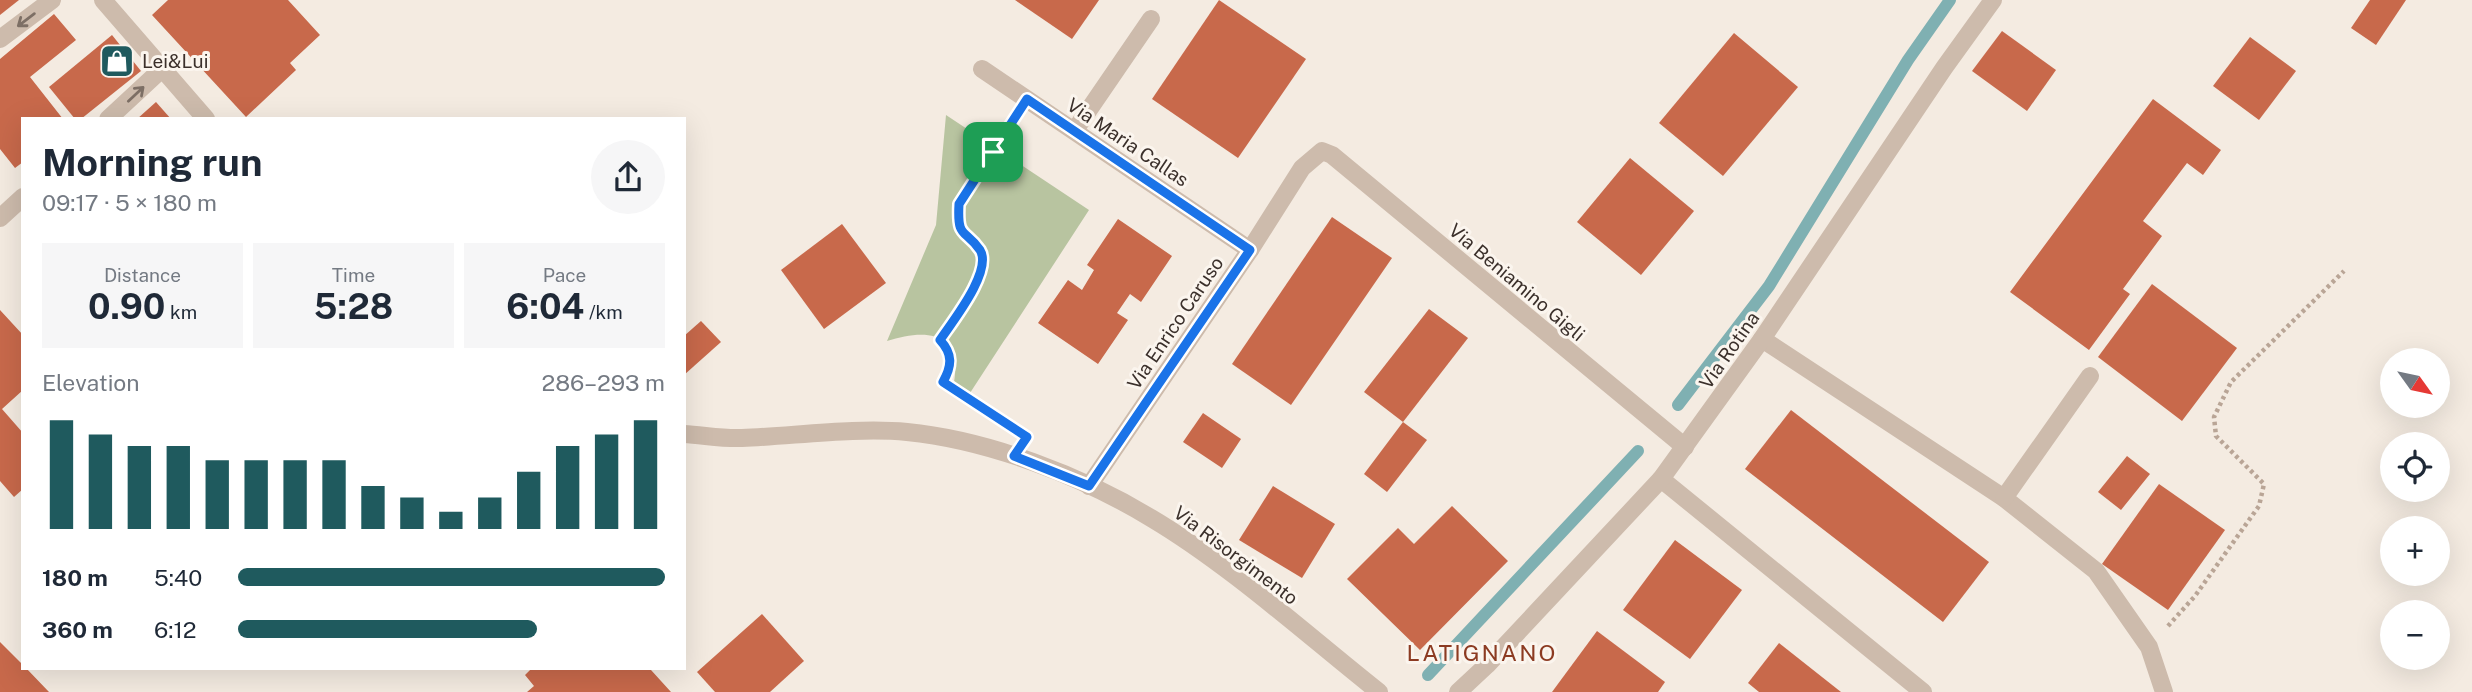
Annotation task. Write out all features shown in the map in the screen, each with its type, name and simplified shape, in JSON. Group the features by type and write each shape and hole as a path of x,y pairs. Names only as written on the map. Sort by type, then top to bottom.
{"street":[{"path":"0,39 52,0"},
{"path":"103,0 204,117"},
{"name":"Via Rotina","path":"1458,692 1488,665 1661,479 1762,339 1993,0"},
{"path":"1075,130 1151,19"},
{"path":"110,117 163,68"},
{"name":"Via Maria Callas","path":"982,69 1250,250"},
{"name":"Via Enrico Caruso","path":"1089,486 1250,250 1302,168 1322,151"},
{"name":"Via Beniamino Gigli","path":"1322,151 1332,155 1685,447"},
{"path":"0,218 21,199"},
{"path":"1762,339 2004,498 2095,571 2149,648 2164,692"},
{"path":"2004,498 2090,376"},
{"name":"Via Risorgimento","path":"686,433 738,438 906,432 990,450 1089,486 1150,517 1198,549 1379,692"},
{"path":"1661,479 1923,692"}],"path":[{"path":"1006,423 943,382 951,362 948,349 940,340 980,277 984,264 982,253 963,234 958,220 959,204 1027,99"},
{"path":"2149,648 2195,596 2259,506 2264,484 2216,436 2214,417 2231,382 2344,271"}],"green space":[{"path":"946,115 1089,210 970,393 954,382 953,352 947,343 927,335 887,341 936,225"}],"building":[{"path":"0,0 19,0 0,15"},
{"path":"168,0 288,0 320,35 290,63 296,70 246,117 152,15"},
{"path":"1015,0 1099,0 1072,39"},
{"path":"1219,0 1306,59 1238,158 1152,99"},
{"path":"2370,0 2406,0 2376,45 2351,28"},
{"path":"54,14 76,40 30,77 61,117 21,117 21,164 15,168 0,149 0,59"},
{"path":"2002,31 2056,70 2027,111 1972,71"},
{"path":"1734,33 1798,87 1723,176 1659,123"},
{"path":"112,35 141,71 84,117 73,117 49,87"},
{"path":"2250,37 2296,71 2259,120 2213,86"},
{"path":"2153,99 2221,150 2203,175 2187,163 2143,221 2162,236 2123,289 2130,294 2089,350 2010,292"},
{"path":"156,102 169,117 139,117"},
{"path":"1630,158 1694,211 1641,275 1577,222"},
{"path":"1332,217 1392,258 1291,405 1232,364"},
{"path":"1118,219 1172,256 1141,302 1130,294 1117,313 1128,320 1098,364 1038,323 1068,280 1082,290 1094,270 1087,265"},
{"path":"842,224 886,283 824,329 781,270"},
{"path":"2152,284 2237,348 2182,421 2098,357"},
{"path":"1429,309 1468,338 1403,422 1364,392"},
{"path":"0,310 21,333 21,392 2,409 21,431 21,491 14,497 0,481"},
{"path":"701,321 721,342 686,373 686,334"},
{"path":"1791,410 1989,562 1943,622 1745,469"},
{"path":"1203,413 1241,439 1222,468 1183,442"},
{"path":"1403,422 1427,440 1387,492 1364,474"},
{"path":"2127,456 2150,474 2121,510 2098,492"},
{"path":"2159,484 2225,530 2168,610 2102,564"},
{"path":"1273,486 1335,524 1302,578 1239,540"},
{"path":"1452,506 1508,561 1420,650 1347,579 1398,528 1414,544"},
{"path":"1675,540 1742,590 1690,659 1623,610"},
{"path":"762,614 804,661 770,692 715,692 697,672"},
{"path":"1597,631 1665,682 1658,692 1552,692"},
{"path":"0,642 21,663 21,670 28,670 49,692 0,692"},
{"path":"1779,643 1841,692 1759,692 1748,683"},
{"path":"530,670 651,670 671,692 527,692 534,686 525,675"}],"waterway":[{"path":"1678,405 1769,286 1908,60 1950,0"},
{"path":"1428,675 1638,451"}],"place":[{"name":"Lei&Lui","path":"117,61"}],"district":[{"name":"LATIGNANO","path":"1482,653"}],"route":[{"path":"1027,99 1250,250 1089,486 1014,456 1027,437 943,382 951,362 948,349 940,340 980,277 984,264 982,253 963,234 958,220 959,204 993,152 1027,99"}]}
